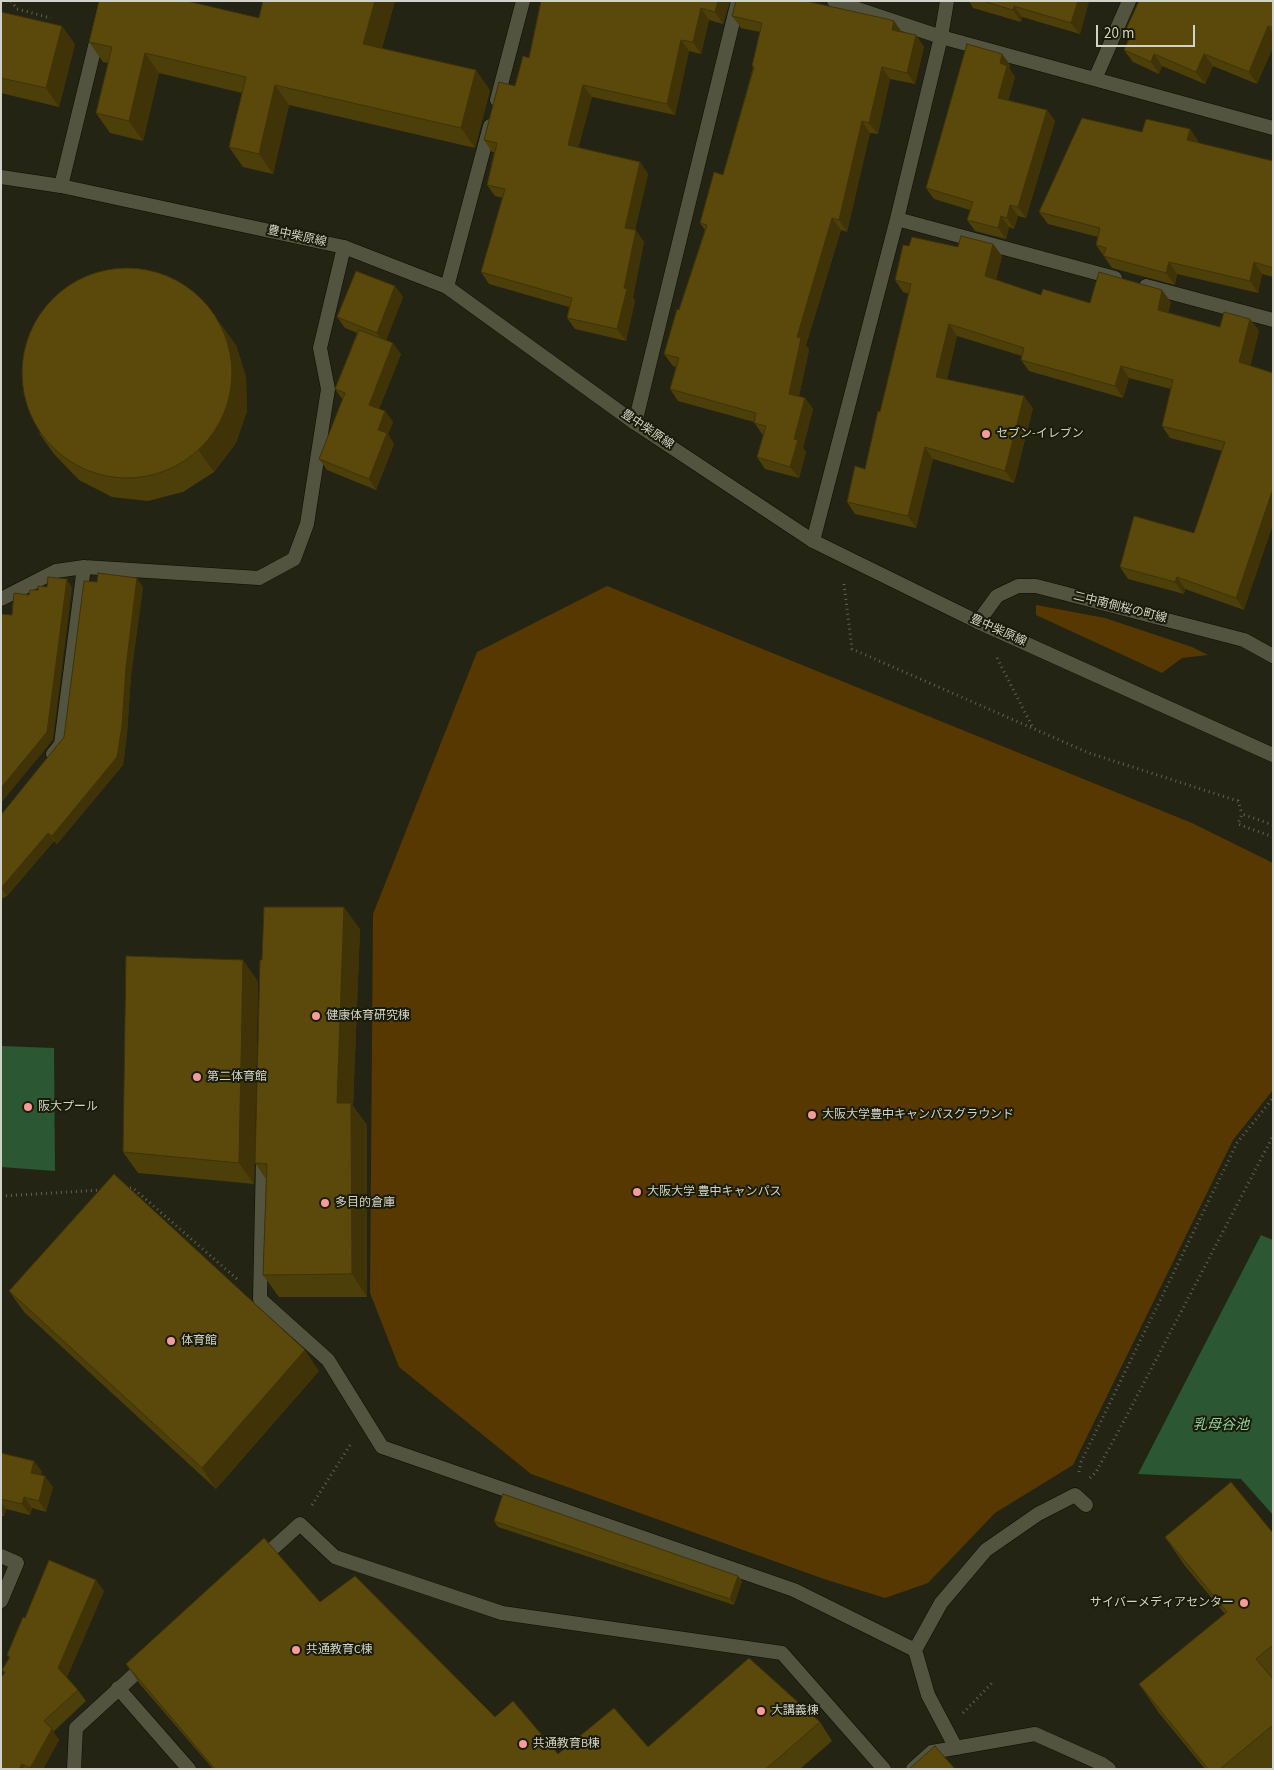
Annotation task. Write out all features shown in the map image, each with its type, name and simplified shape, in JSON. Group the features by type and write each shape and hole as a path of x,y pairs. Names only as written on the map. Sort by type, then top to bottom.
{"street":[{"path":"60,186 106,1"},
{"path":"447,287 523,1"},
{"path":"635,423 738,1"},
{"path":"834,1 941,37 1273,128"},
{"path":"813,541 896,219 941,37 947,1"},
{"path":"1095,79 1129,1"},
{"name":"豊中柴原線","path":"1,177 60,186 344,247 447,287 635,423 813,541 978,622 1273,755"},
{"path":"896,219 1273,320"},
{"path":"1,598 56,571 84,567 259,578 294,559 308,524 328,389 320,348 344,247"},
{"path":"43,766 61,744 84,567"},
{"name":"二中南側桜の町線","path":"978,622 997,596 1018,586 1036,586 1244,640 1273,656"},
{"path":"263,1140 260,1300 328,1360 382,1447 794,1590 915,1650"},
{"path":"956,1748 928,1695 915,1650 941,1603 986,1550 1038,1514 1075,1495 1086,1504"},
{"path":"249,1570 300,1524 335,1557 502,1613 782,1653 884,1769"},
{"path":"1,1556 17,1563 1,1601"},
{"path":"74,1769 76,1728 154,1656"},
{"path":"118,1688 189,1769"},
{"path":"913,1769 932,1752 1034,1734 1102,1764 1109,1769"}],"path":[{"path":"11,1 17,9 51,18"},
{"path":"840,554 852,649 1089,753 1238,801 1242,814 1238,824 1273,837"},
{"path":"997,658 1034,728"},
{"path":"1242,814 1273,825"},
{"path":"1075,1495 1081,1462 1237,1143 1273,1098"},
{"path":"1075,1495 1096,1472 1273,1136"},
{"path":"124,1188 133,1188 260,1300"},
{"path":"1,1196 106,1190"},
{"path":"300,1524 366,1420"},
{"path":"946,1730 994,1681"}],"shaded area":[{"name":"大阪大学豊中キャンパスグラウンド","path":"607,586 1192,823 1273,863 1273,1090 1233,1140 1073,1465 995,1513 928,1583 885,1598 824,1579 531,1474 399,1367 370,1293 373,914 477,652"},
{"path":"1036,605 1105,618 1192,647 1208,655 1182,658 1162,673 1036,615"}],"water":[{"name":"阪大プール","path":"1,1046 54,1048 55,1171 1,1167"},
{"name":"乳母谷池","path":"1261,1235 1273,1240 1273,1515 1241,1479 1138,1474"}],"building":[{"path":"99,1 187,1 259,18 263,1 375,1 363,44 476,70 461,128 275,85 259,154 229,147 246,77 145,53 129,121 96,113 112,47 89,42"},
{"path":"541,1 718,1 715,12 701,8 693,42 681,40 667,104 583,85 568,145 640,162 625,228 636,230 624,288 627,289 617,329 567,318 572,298 481,272 505,189 487,185 497,143 484,140 499,82 515,86 523,56 529,58"},
{"path":"736,1 806,1 894,21 892,30 916,35 907,73 882,67 869,123 862,121 839,220 832,218 797,337 801,338 789,394 805,398 794,439 798,440 790,467 757,457 766,426 754,423 756,413 670,389 679,358 664,354 677,309 679,310 707,225 700,223 714,172 723,175 754,67 752,66 762,23 732,16"},
{"path":"983,1 1078,1 1071,23 1014,6 1013,10"},
{"path":"1139,1 1273,1 1273,28 1268,26 1249,72 1204,54 1196,72 1154,54 1151,62 1124,50 1132,32 1126,29"},
{"path":"1,12 62,26 46,88 1,78"},
{"path":"967,44 1002,54 1000,63 1007,66 998,98 1047,110 1018,207 1010,205 1007,218 1001,216 998,228 967,220 973,202 926,188"},
{"path":"1082,118 1142,132 1146,119 1190,129 1187,140 1273,161 1273,268 1254,262 1250,281 1169,262 1166,273 1103,256 1106,248 1096,245 1100,228 1039,212"},
{"path":"961,236 993,244 985,276 1041,295 1043,289 1090,303 1099,272 1162,290 1158,310 1220,327 1224,312 1250,319 1239,362 1273,373 1273,489 1236,598 1177,577 1175,582 1120,567 1134,516 1194,533 1225,442 1162,426 1173,380 1121,366 1115,386 1021,360 1024,348 949,324 936,377 1024,396 1005,471 925,447 908,516 847,502 855,466 865,469 911,284 895,280 903,245 909,246 912,237 958,247"},
{"path":"117,268 137,268 158,272 177,280 202,298 215,314 228,342 232,373 228,404 215,432 202,448 186,461 158,474 137,478 117,478 96,474 77,466 52,448 39,432 26,404 22,383 22,363 26,342 34,323 52,298 68,285 96,272"},
{"path":"356,271 395,286 377,333 337,317"},
{"path":"359,330 393,343 369,405 385,411 378,430 387,433 369,479 319,459 345,393 335,389"},
{"path":"98,573 137,578 126,667 122,726 117,757 52,836 48,833 1,888 1,815 64,737 84,581 97,582"},
{"path":"48,577 67,579 47,732 1,788 1,614 12,615 14,593 29,595 30,590 38,590 38,586 47,587"},
{"path":"264,907 344,907 337,1103 351,1103 352,1274 263,1275 267,1164 255,1163 260,960 262,960"},
{"name":"第二体育館","path":"126,956 243,960 239,1163 123,1152"},
{"name":"体育館","path":"114,1174 305,1350 202,1468 9,1291"},
{"path":"1,1453 34,1461 31,1473 45,1476 39,1501 24,1497 22,1504 1,1499"},
{"name":"サイバーメディアセンター","path":"1231,1482 1273,1533 1273,1645 1256,1659 1273,1679 1273,1725 1220,1769 1208,1769 1139,1684 1227,1612 1165,1537"},
{"path":"503,1494 738,1576 730,1599 494,1521"},
{"name":"共通教育C棟","path":"264,1538 320,1602 355,1576 495,1717 513,1701 558,1754 614,1708 648,1747 749,1658 820,1722 766,1769 215,1769 126,1664"},
{"path":"49,1560 96,1580 58,1668 78,1690 44,1721 52,1729 30,1768 22,1764 19,1769 1,1769 1,1678 5,1672 2,1670 10,1657 7,1655 23,1617 25,1618"},
{"path":"935,1746 955,1769 909,1769"}],"place":[{"name":"セブン-イレブン","path":"986,434"},
{"name":"健康体育研究棟","path":"316,1016"},
{"name":"第二体育館","path":"197,1077"},
{"name":"阪大プール","path":"28,1107"},
{"name":"大阪大学豊中キャンパスグラウンド","path":"812,1115"},
{"name":"大阪大学 豊中キャンパス","path":"637,1192"},
{"name":"多目的倉庫","path":"325,1203"},
{"name":"体育館","path":"171,1341"},
{"name":"サイバーメディアセンター","path":"1244,1603"},
{"name":"共通教育C棟","path":"296,1650"},
{"name":"大講義棟","path":"761,1711"},
{"name":"共通教育B棟","path":"523,1744"}]}
